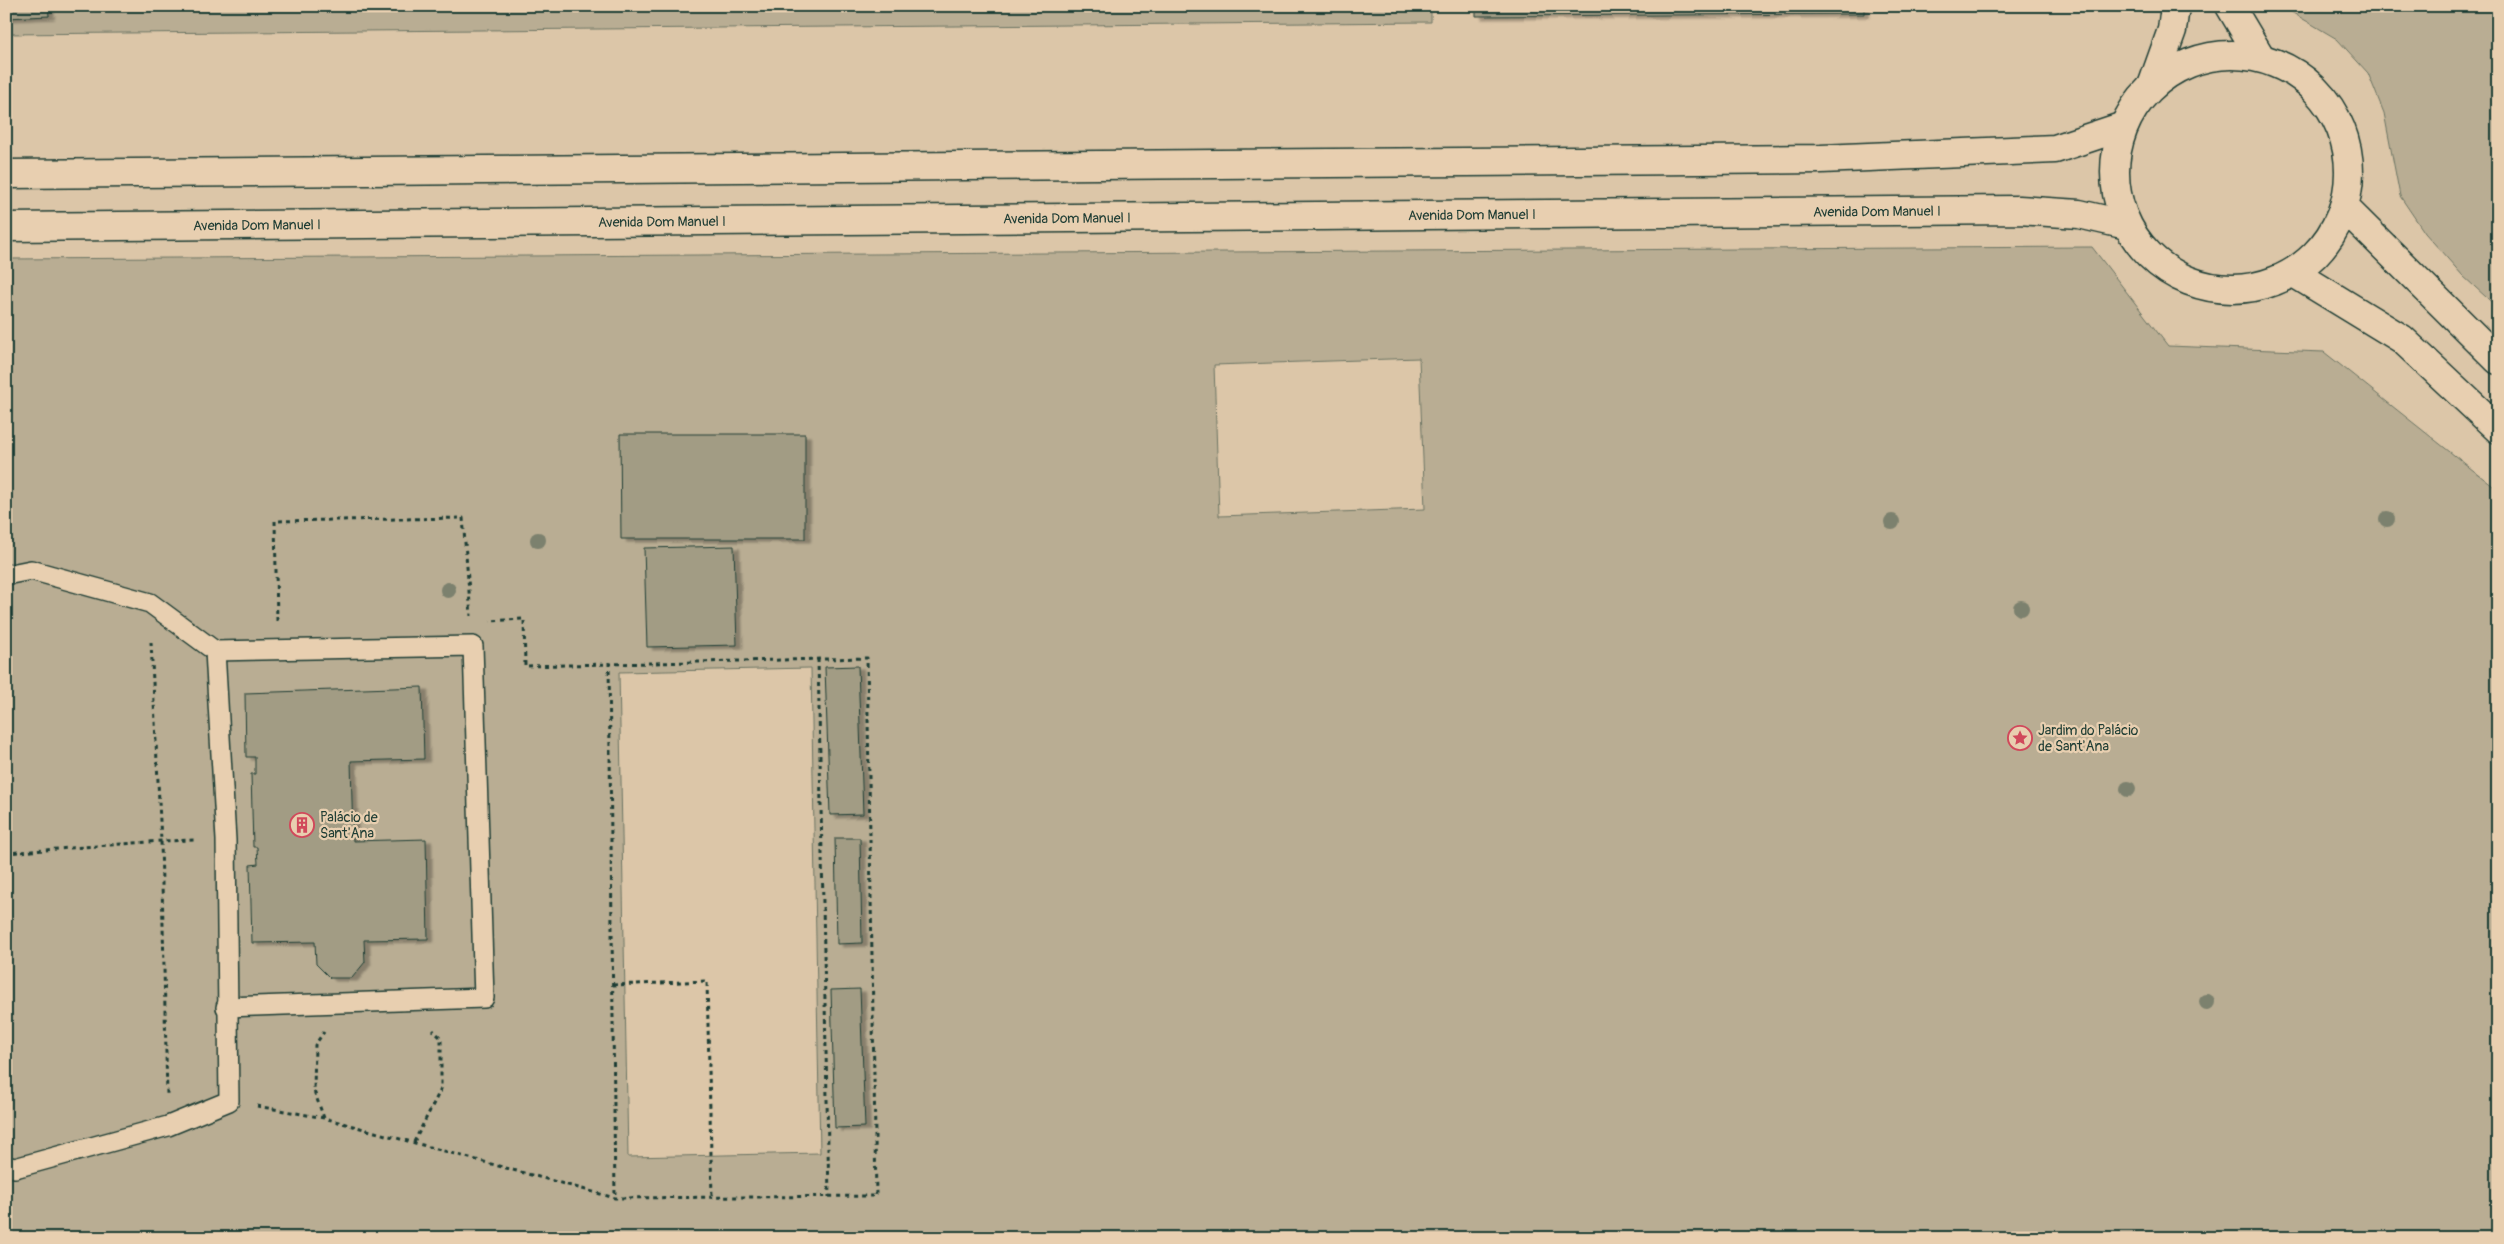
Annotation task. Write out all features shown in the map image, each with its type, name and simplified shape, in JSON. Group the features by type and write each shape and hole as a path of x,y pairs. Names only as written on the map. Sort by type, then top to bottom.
{"main road":[{"path":"2152,86 2172,30 2175,6"},
{"path":"2230,6 2261,58"},
{"path":"2223,55 2261,58 2296,73 2324,99 2343,132 2350,170 2344,208 2333,233 2316,255 2294,272 2258,287 2219,290 2182,279 2150,257 2127,225 2116,193 2115,159 2124,126 2136,105 2152,86 2185,64 2223,55"},
{"path":"6,174 1820,159 2055,148 2124,126"},
{"path":"2344,208 2498,360"},
{"name":"Avenida Dom Manuel I","path":"6,227 2019,210 2079,214 2127,225"},
{"path":"2294,272 2402,339 2498,429"}],"lane":[{"path":"6,575 31,570 150,603 215,651 473,646 484,998 226,1007"},
{"path":"6,1166 15,1168 168,1126 229,1101 226,1007 226,840 215,651"}],"path":[{"path":"277,649 276,520 463,518 473,646"},
{"path":"150,603 161,840 168,1126"},
{"path":"229,1101 324,1118 616,1198 876,1196 867,658 609,662 525,666 524,619 488,621 473,646"},
{"path":"818,659 830,1197"},
{"path":"609,662 616,1198"},
{"path":"6,853 161,840 226,840"},
{"path":"613,984 707,981 712,1198"},
{"path":"324,1118 314,1091 315,1045 335,1017 370,1003"},
{"path":"414,1142 441,1089 441,1038 428,1024"}],"shaded area":[{"path":"48,6 1431,6 1431,22 6,34 6,18 49,16"},
{"path":"2281,6 2498,6 2498,308 2463,276 2425,233 2400,196 2384,113 2368,73 2337,39"},
{"name":"Jardim do Palácio de Sant'Ana","path":"2092,247 2168,346 2324,352 2498,490 2498,1238 6,1238 6,259","holes":["1419,358 1425,509 1219,516 1214,365","811,668 820,1153 628,1157 619,672"]}],"building":[{"path":"6,6 48,6 49,16 6,18"},
{"path":"1476,6 1864,6 1864,14 1476,16"},
{"path":"620,434 805,434 805,539 621,539"},
{"path":"734,546 737,645 647,647 644,548"},
{"path":"858,666 863,814 830,815 825,667"},
{"name":"Palácio de Sant'Ana","path":"422,687 424,759 351,761 353,841 426,839 428,939 364,940 365,962 352,978 330,978 316,964 315,942 252,943 250,865 258,864 257,847 253,847 251,774 255,774 255,757 246,757 245,693"},
{"path":"835,838 860,838 862,943 837,944"},
{"path":"860,989 865,1127 835,1128 831,990"}],"place":[{"name":"Jardim do Palácio de Sant'Ana","path":"2020,738"},
{"name":"Palácio de Sant'Ana","path":"302,825"}]}
